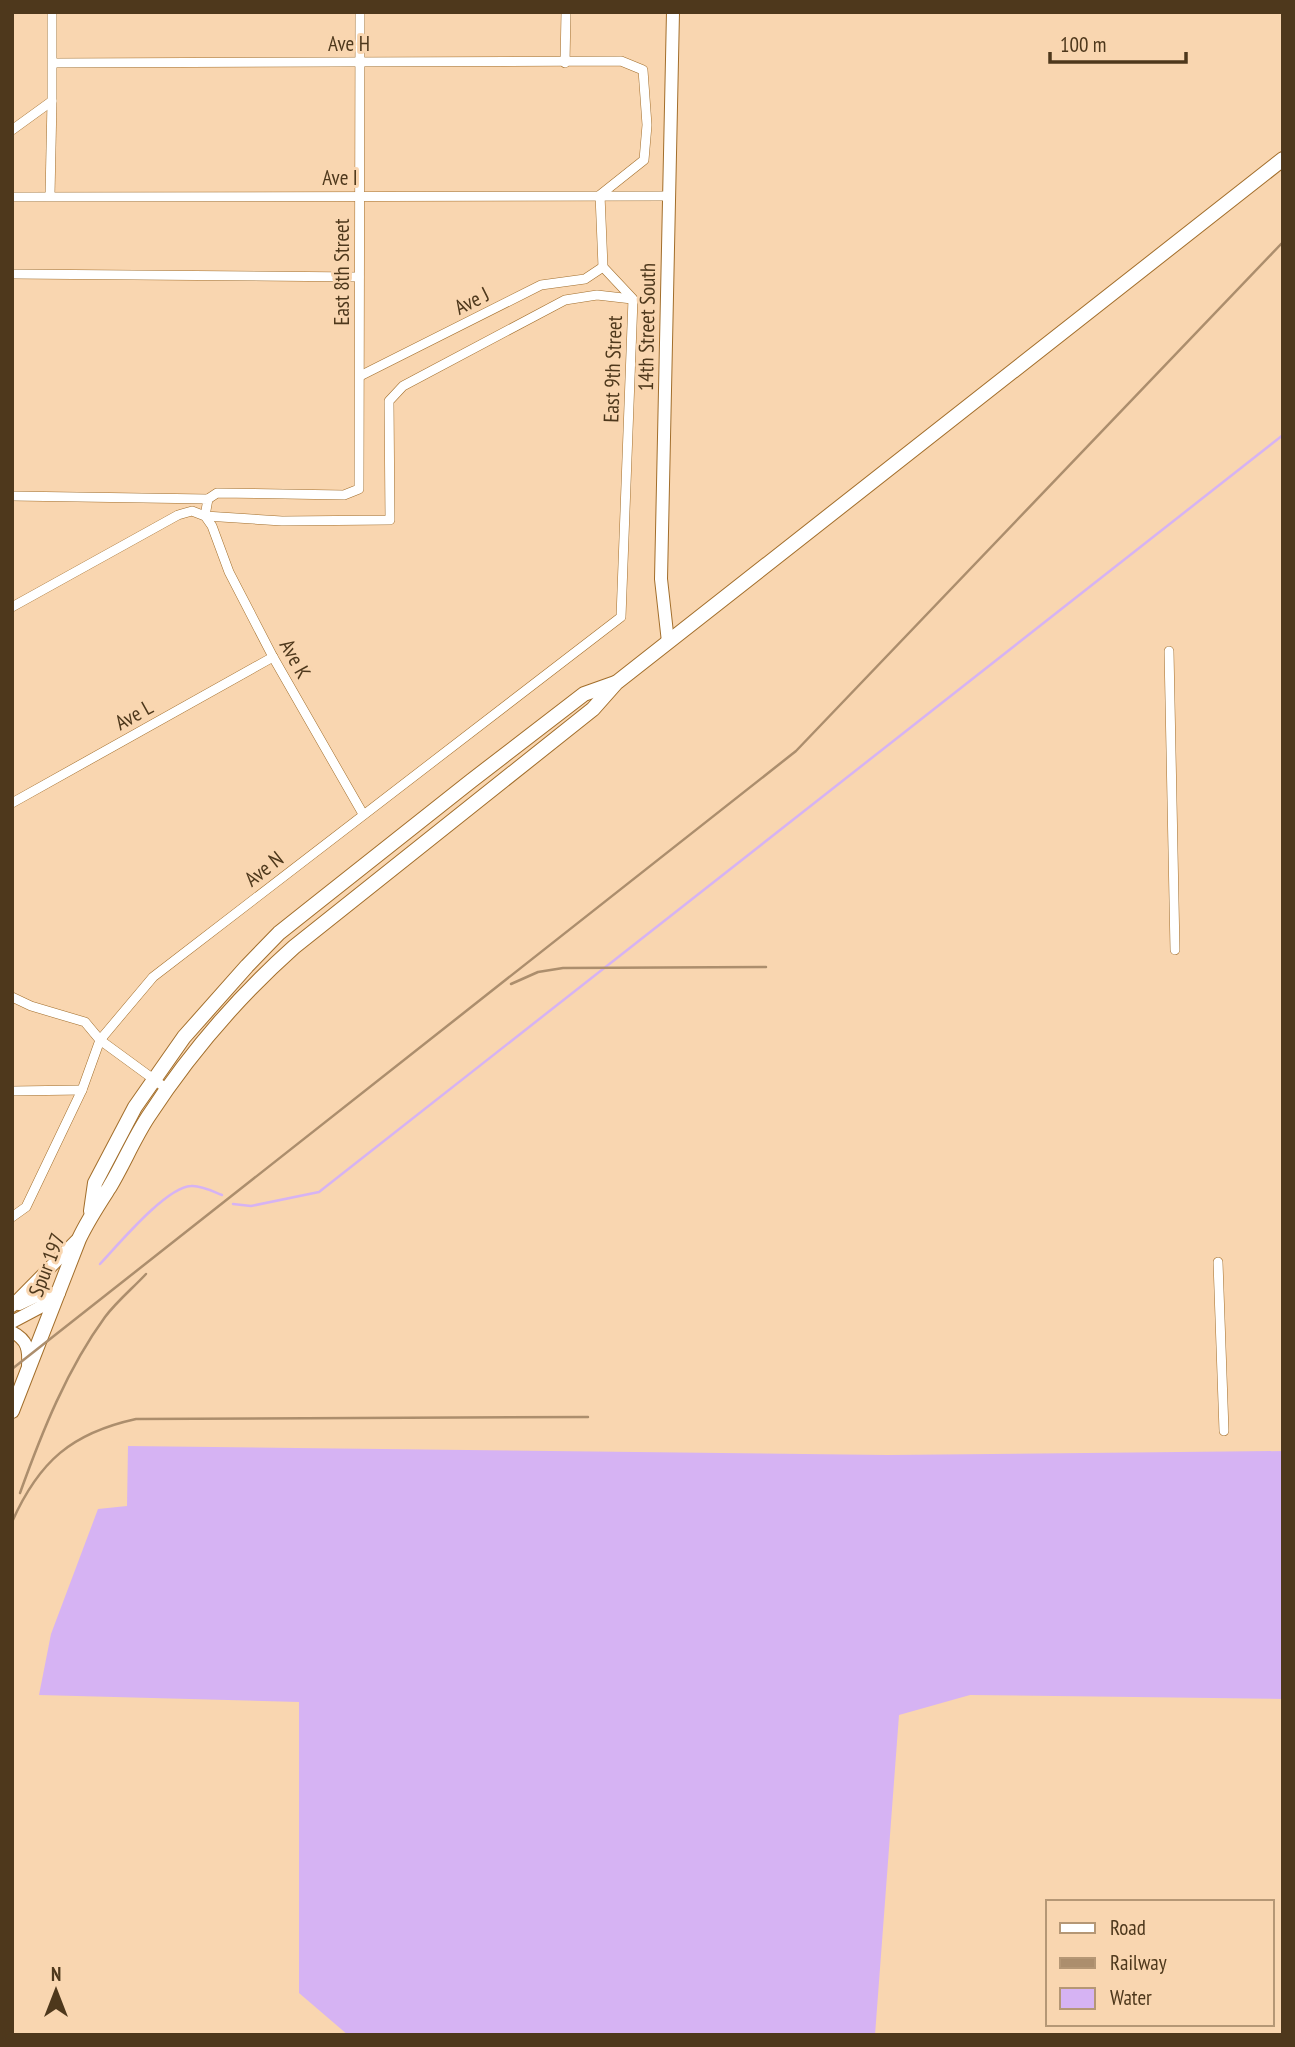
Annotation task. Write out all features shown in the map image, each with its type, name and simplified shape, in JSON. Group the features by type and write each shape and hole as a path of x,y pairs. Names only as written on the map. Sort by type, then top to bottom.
{"main road":[{"path":"91,1213 109,1188 136,1136 167,1089 216,1025 279,960 593,709 616,683 1283,159"},
{"path":"91,1213 95,1183 118,1135 153,1078 212,1002 279,933 584,694 616,683"},
{"name":"Spur 197","path":"12,1410 91,1213"}],"street":[{"path":"50,195 52,12"},
{"name":"East 8th Street","path":"208,499 217,494 344,495 359,489 360,12"},
{"path":"565,63 566,12"},
{"name":"14th Street South","path":"668,642 661,579 673,12"},
{"name":"Ave H","path":"53,63 621,61 643,70 647,125 644,160 600,195"},
{"path":"12,130 52,101"},
{"path":"600,195 603,267"},
{"name":"Ave I","path":"12,197 668,196"},
{"name":"East 9th Street","path":"603,267 632,299 621,617"},
{"name":"Ave J","path":"360,376 541,285 585,279 603,267"},
{"path":"12,274 359,277"},
{"path":"12,607 178,515 192,511 205,516 282,521 390,520 389,401 403,386 565,300 597,295 632,299"},
{"path":"12,496 208,499 205,516"},
{"name":"Ave K","path":"205,516 212,526 229,572 273,657 363,814"},
{"name":"Ave N","path":"12,1217 26,1207 82,1090 100,1040 153,976 621,617"},
{"path":"1169,651 1175,950"},
{"name":"Ave L","path":"12,803 273,657"},
{"path":"12,997 31,1006 85,1022 100,1040 167,1089"},
{"path":"12,1091 82,1090"},
{"path":"12,1307 79,1238"},
{"path":"1218,1262 1224,1431"},
{"path":"12,1307 34,1297 59,1293"},
{"path":"12,1322 46,1304 59,1293"},
{"path":"12,1332 22,1338 29,1351 28,1372"}],"water":[{"path":"128,1446 888,1455 1283,1451 1283,1699 970,1695 899,1715 875,2035 348,2035 299,1993 299,1702 39,1695 51,1634 98,1509 127,1506"}],"waterway":[{"path":"233,1204 251,1206 319,1192 1283,435"},
{"path":"100,1264 143,1218 181,1189 199,1186 222,1195"}],"railway":[{"path":"12,1369 796,751 1283,242"},
{"path":"511,984 538,972 563,968 766,967"},
{"path":"20,1493 67,1379 91,1337 110,1311 146,1274"},
{"path":"12,1522 34,1482 60,1453 93,1432 136,1419 588,1417"}]}
